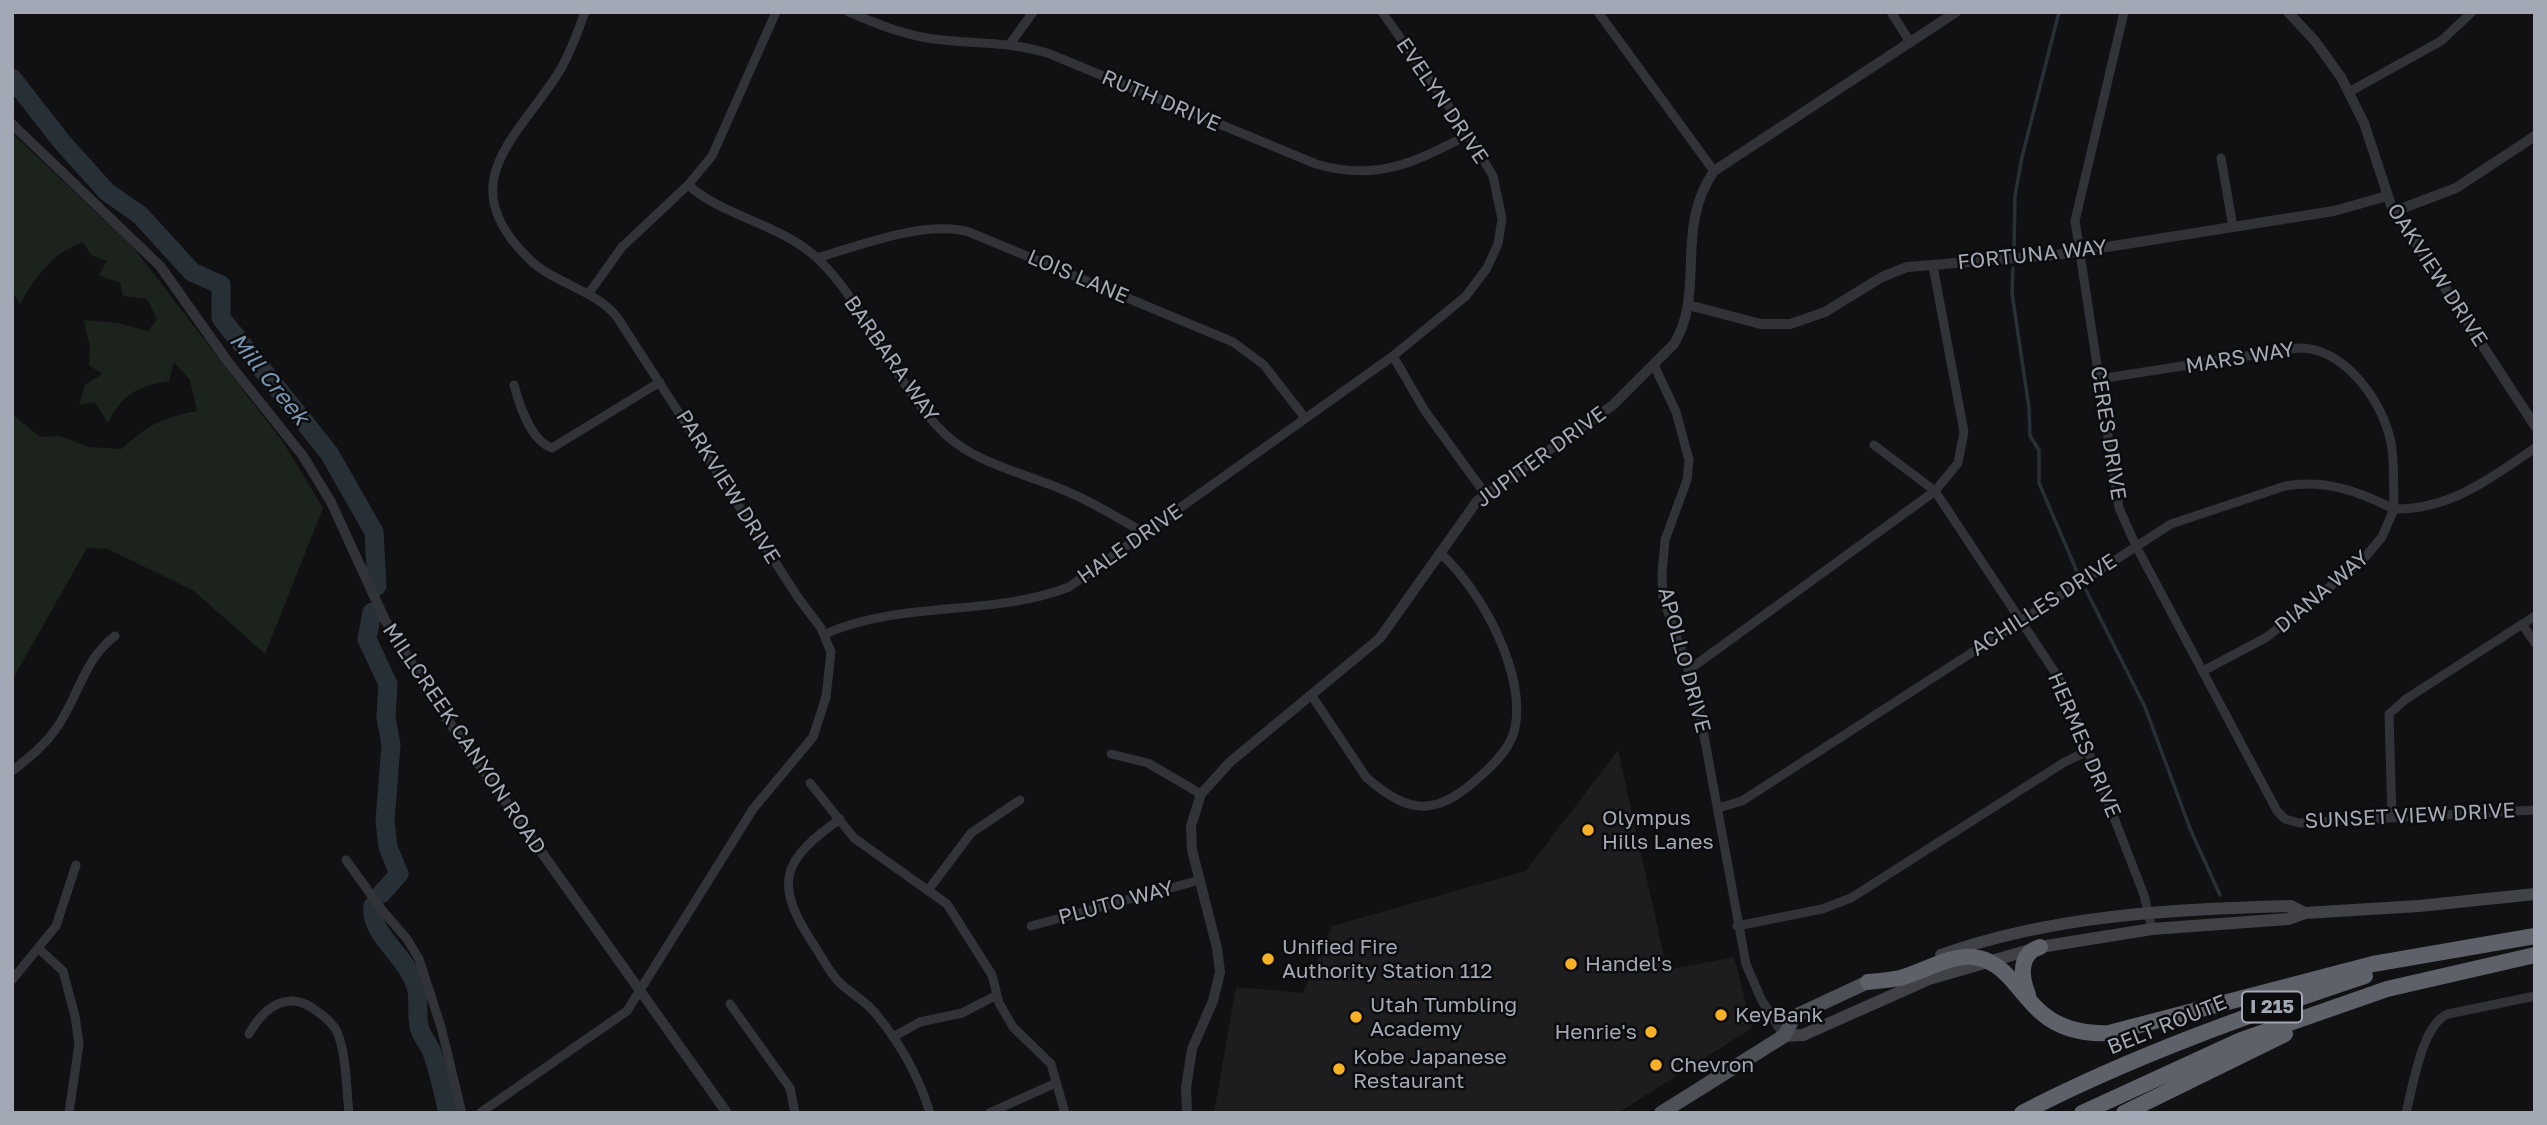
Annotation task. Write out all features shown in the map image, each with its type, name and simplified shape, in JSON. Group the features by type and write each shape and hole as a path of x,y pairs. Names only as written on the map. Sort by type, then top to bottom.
{"highway":[{"path":"1868,982 1900,978 1964,957 1987,961 2011,979 2043,1014 2070,1028 2089,1033 2119,1032 2373,964 2458,947 2535,937"},
{"name":"BELT ROUTE","path":"2022,1113 2065,1091 2239,1018 2371,974 2535,937"},
{"path":"2032,1003 2024,983 2023,965 2030,952 2040,947"},
{"name":"BELT ROUTE","path":"2082,1113 2241,1040 2387,989 2535,955"},
{"path":"2124,1113 2243,1053 2387,989"}],"main road":[{"path":"1661,1113 1784,1036 1803,1035 1894,993 1987,961 2040,947 2152,929 2288,919 2305,913 2419,906 2535,894"},
{"path":"1784,1036 1795,1016 1868,982 1980,943 2060,925 2149,912 2291,906 2305,913"}],"street":[{"name":"PARKVIEW DRIVE","path":"480,1113 627,1011 753,809 813,737 830,670 831,652 825,634 799,599 617,317 606,304 589,293 542,270 520,249 502,219 494,189 495,171 501,150 558,73 585,12"},
{"path":"589,293 628,240 688,185 716,148 776,12"},
{"name":"RUTH DRIVE","path":"849,12 897,31 927,38 1010,44 1065,59 1252,139 1316,164 1343,171 1373,172 1411,163 1468,135"},
{"path":"1010,44 1033,12"},
{"name":"EVELYN DRIVE","path":"1382,12 1468,135 1497,187 1502,219 1498,244 1481,279 1466,296 1393,356"},
{"path":"1598,12 1714,171"},
{"path":"1891,12 1910,42"},
{"name":"JUPITER DRIVE","path":"1187,1113 1186,1088 1192,1049 1213,1001 1220,972 1217,948 1191,838 1201,794 1230,762 1380,638 1470,509 1591,422 1654,365 1681,333 1688,305 1693,215 1714,171 1956,12"},
{"name":"CERES DRIVE","path":"2124,12 2076,209 2079,251 2119,508 2136,546 2277,811 2285,820"},
{"name":"OAKVIEW DRIVE","path":"2288,12 2325,52 2349,92 2369,137 2387,196 2395,211 2535,426"},
{"path":"2349,92 2441,41 2472,12"},
{"name":"MILLCREEK CANYON ROAD","path":"12,124 160,266 228,362 303,456 331,502 375,601 406,657 466,748 727,1113"},
{"path":"2395,211 2456,188 2535,136"},
{"path":"2221,158 2232,227"},
{"name":"BARBARA WAY","path":"688,185 709,202 795,242 817,258 843,290 923,409 951,440 981,457 1068,492 1146,533"},
{"name":"FORTUNA WAY","path":"1688,305 1762,324 1790,324 1825,312 1907,267 2079,251 2334,211 2387,196"},
{"name":"LOIS LANE","path":"817,258 928,229 968,232 1233,342 1264,365 1305,418"},
{"path":"1690,669 1936,491 1958,463 1964,440 1933,266"},
{"name":"MARS WAY","path":"2099,379 2298,348 2324,351 2339,359 2353,373 2383,419 2392,446 2394,509"},
{"path":"1393,356 1425,411 1486,495"},
{"name":"HALE DRIVE","path":"825,634 860,621 1059,590 1078,582 1393,356"},
{"name":"APOLLO DRIVE","path":"1654,365 1672,401 1689,460 1685,486 1665,540 1662,574 1668,617 1690,669 1718,808 1737,926 1753,983 1784,1036"},
{"path":"514,385 528,420 541,441 552,447 660,382"},
{"name":"HERMES DRIVE","path":"1874,445 1936,491 2062,683 2149,912 2152,929"},
{"path":"2394,509 2420,509 2447,501 2535,449"},
{"name":"ACHILLES DRIVE","path":"1718,808 1742,801 2182,519 2294,484 2340,487 2394,509"},
{"name":"DIANA WAY","path":"2203,671 2267,637 2362,561 2382,537 2394,509"},
{"path":"1312,696 1366,777 1378,788 1407,803 1431,806 1452,801 1502,754 1515,727 1517,698 1511,665 1465,579 1440,553"},
{"path":"2392,817 2389,714 2406,699 2535,616"},
{"path":"2522,624 2535,643"},
{"path":"12,771 50,736 65,715 95,652 115,636"},
{"path":"1737,926 1822,909 1851,898 2063,763 2089,750"},
{"path":"1111,754 1148,762 1201,794"},
{"path":"810,783 858,841 945,902 992,975 997,995 1016,1031 1048,1059 1065,1113"},
{"path":"929,889 971,834 1020,800"},
{"name":"SUNSET VIEW DRIVE","path":"2285,820 2300,823 2535,810"},
{"path":"840,819 809,841 798,855 788,883 791,904 796,918 837,980 870,1007 893,1037 912,1068 930,1113"},
{"path":"346,860 382,910 408,939 419,959 441,1027 462,1113"},
{"path":"12,980 39,949 60,916 76,865"},
{"name":"PLUTO WAY","path":"1031,926 1200,880"},
{"path":"39,949 58,964 65,975 77,1026 79,1044 69,1113"},
{"path":"893,1037 920,1022 962,1013 997,995"},
{"path":"2406,1113 2429,1032 2437,1020 2448,1014 2535,996"},
{"path":"249,1034 260,1016 284,1000 299,1000 314,1008 337,1033 349,1113"},
{"path":"730,1004 790,1088 795,1113"},
{"path":"989,1113 1056,1083"}],"shaded area":[{"path":"12,133 133,247 283,442 323,508 265,654 194,591 108,549 87,548 12,680 12,414 40,437 60,436 89,447 121,449 156,423 197,411 190,380 174,362 169,381 132,393 119,405 108,423 95,402 79,405 85,385 102,374 89,365 90,348 84,320 118,323 148,331 157,319 147,299 123,296 120,283 99,275 107,261 91,255 83,242 54,259 32,284 20,304 12,292"},
{"path":"1618,750 1667,970 1734,957 1752,1028 1618,1113 1214,1113 1236,987 1303,993 1332,926 1526,871"}],"waterway":[{"path":"2014,248 2015,196 2022,157 2059,12"},
{"name":"Mill Creek","path":"12,78 62,142 107,192 140,215 192,272 221,285 221,318 329,453 374,532 377,586"},
{"path":"2013,268 2012,293 2029,408 2030,436 2039,450 2039,483 2078,574"},
{"path":"2086,590 2145,707 2191,831 2220,895"},
{"name":"Mill Creek","path":"372,612 367,639 388,684 386,717 391,745 385,821 388,847 399,874 381,894"},
{"name":"Mill Creek","path":"373,906 373,915 380,932 414,981 418,994 420,1029 434,1058 448,1113"}],"place":[{"name":"Olympus Hills Lanes","path":"1588,830"},
{"name":"Unified Fire Authority Station 112","path":"1268,959"},
{"name":"Handel's","path":"1571,964"},
{"name":"KeyBank","path":"1721,1015"},
{"name":"Utah Tumbling Academy","path":"1356,1017"},
{"name":"Henrie's","path":"1651,1032"},
{"name":"Chevron","path":"1656,1065"},
{"name":"Kobe Japanese Restaurant","path":"1339,1069"}]}
